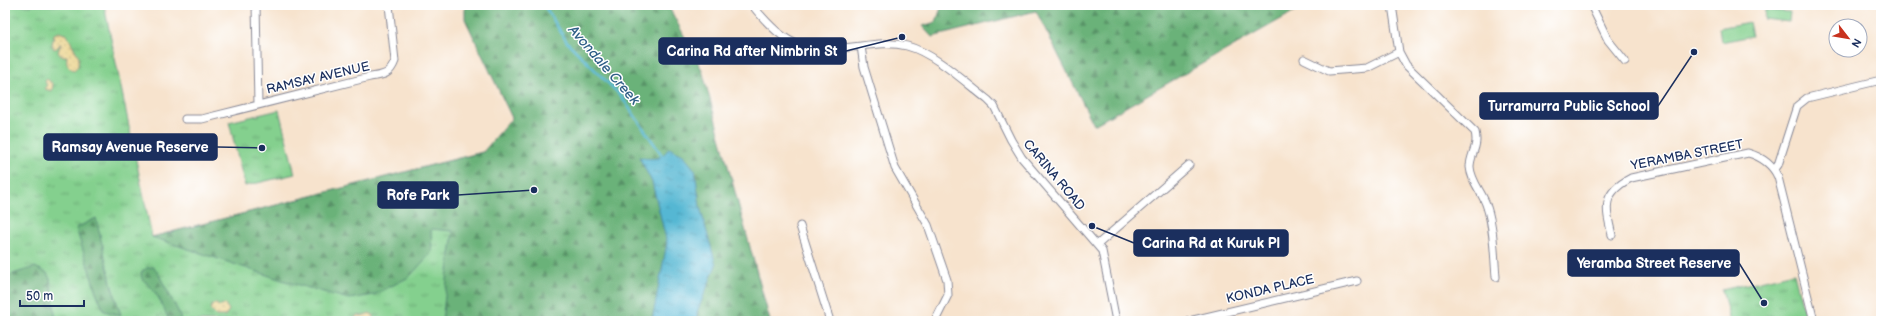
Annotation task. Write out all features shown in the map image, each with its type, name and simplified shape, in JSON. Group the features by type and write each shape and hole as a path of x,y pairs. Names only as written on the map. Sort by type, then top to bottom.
{"street":[{"path":"256,5 258,104"},
{"name":"RAMSAY AVENUE","path":"185,119 202,119 258,104 387,74 395,61 389,5"},
{"name":"CARINA ROAD","path":"752,5 775,30 800,46 820,50 893,44 907,46 920,51 968,84 994,106 1022,158 1102,251 1116,321"},
{"path":"1392,5 1399,52 1406,65 1475,132 1477,140 1470,168 1487,207 1493,240 1496,276"},
{"path":"1591,5 1608,40 1625,61"},
{"path":"861,46 864,67 895,168 928,225 947,280 948,295 935,321"},
{"path":"1304,59 1329,71 1367,68 1399,52"},
{"path":"1814,321 1775,169 1778,165 1797,106 1801,101 1807,98 1881,80"},
{"name":"YERAMBA STREET","path":"1612,235 1606,214 1606,204 1611,192 1618,184 1630,178 1748,154 1766,160 1775,169"},
{"path":"1097,245 1189,165"},
{"path":"800,226 830,321"},
{"name":"KONDA PLACE","path":"1189,321 1356,281"}],"green space":[{"path":"5,5 104,5 152,237 708,94 770,321 5,321"},
{"path":"465,5 668,5 702,70 770,321 442,321 453,231 431,229 432,252 409,277 374,295 349,299 291,283 152,237 483,152 512,118 465,19"},
{"path":"942,5 1306,5 1094,125 1036,11 932,37 922,26 936,22"},
{"path":"1765,10 1790,12 1789,22 1764,19"},
{"path":"1749,22 1752,36 1721,42 1719,28"},
{"path":"279,110 295,174 245,186 229,122"},
{"path":"96,218 112,287 121,315 104,311 96,292 76,228"},
{"path":"35,267 47,273 50,279 56,321 5,321 5,272 10,275"},
{"path":"154,267 179,313 181,321 169,321 152,288 142,279 141,272 147,268"},
{"path":"1794,273 1805,316 1802,321 1730,321 1722,290"}],"sand":[{"path":"59,32 67,35 79,57 78,66 74,70 70,68 68,64 67,56 61,56 58,52 61,43 54,49 52,45 54,34"},
{"path":"47,79 53,84 52,91 45,89 47,86 45,81"},
{"path":"213,304 217,304 219,307 225,304 229,310 225,316 216,316 210,309"},
{"path":"370,313 373,315 373,321 355,321 355,317 358,315 362,316"}],"water":[{"path":"669,148 683,155 695,170 700,207 716,265 697,312 697,321 652,321 667,243 652,182 639,157 653,159 660,157"}],"waterway":[{"name":"Avondale Creek","path":"544,5 567,42 621,96 664,158"}],"place":[{"name":"Carina Rd after Nimbrin St","path":"902,37"},
{"name":"Turramurra Public School","path":"1694,52"},
{"name":"Ramsay Avenue Reserve","path":"262,148"},
{"name":"Rofe Park","path":"534,190"},
{"name":"Carina Rd at Kuruk Pl","path":"1092,226"},
{"name":"Yeramba Street Reserve","path":"1764,303"}]}
